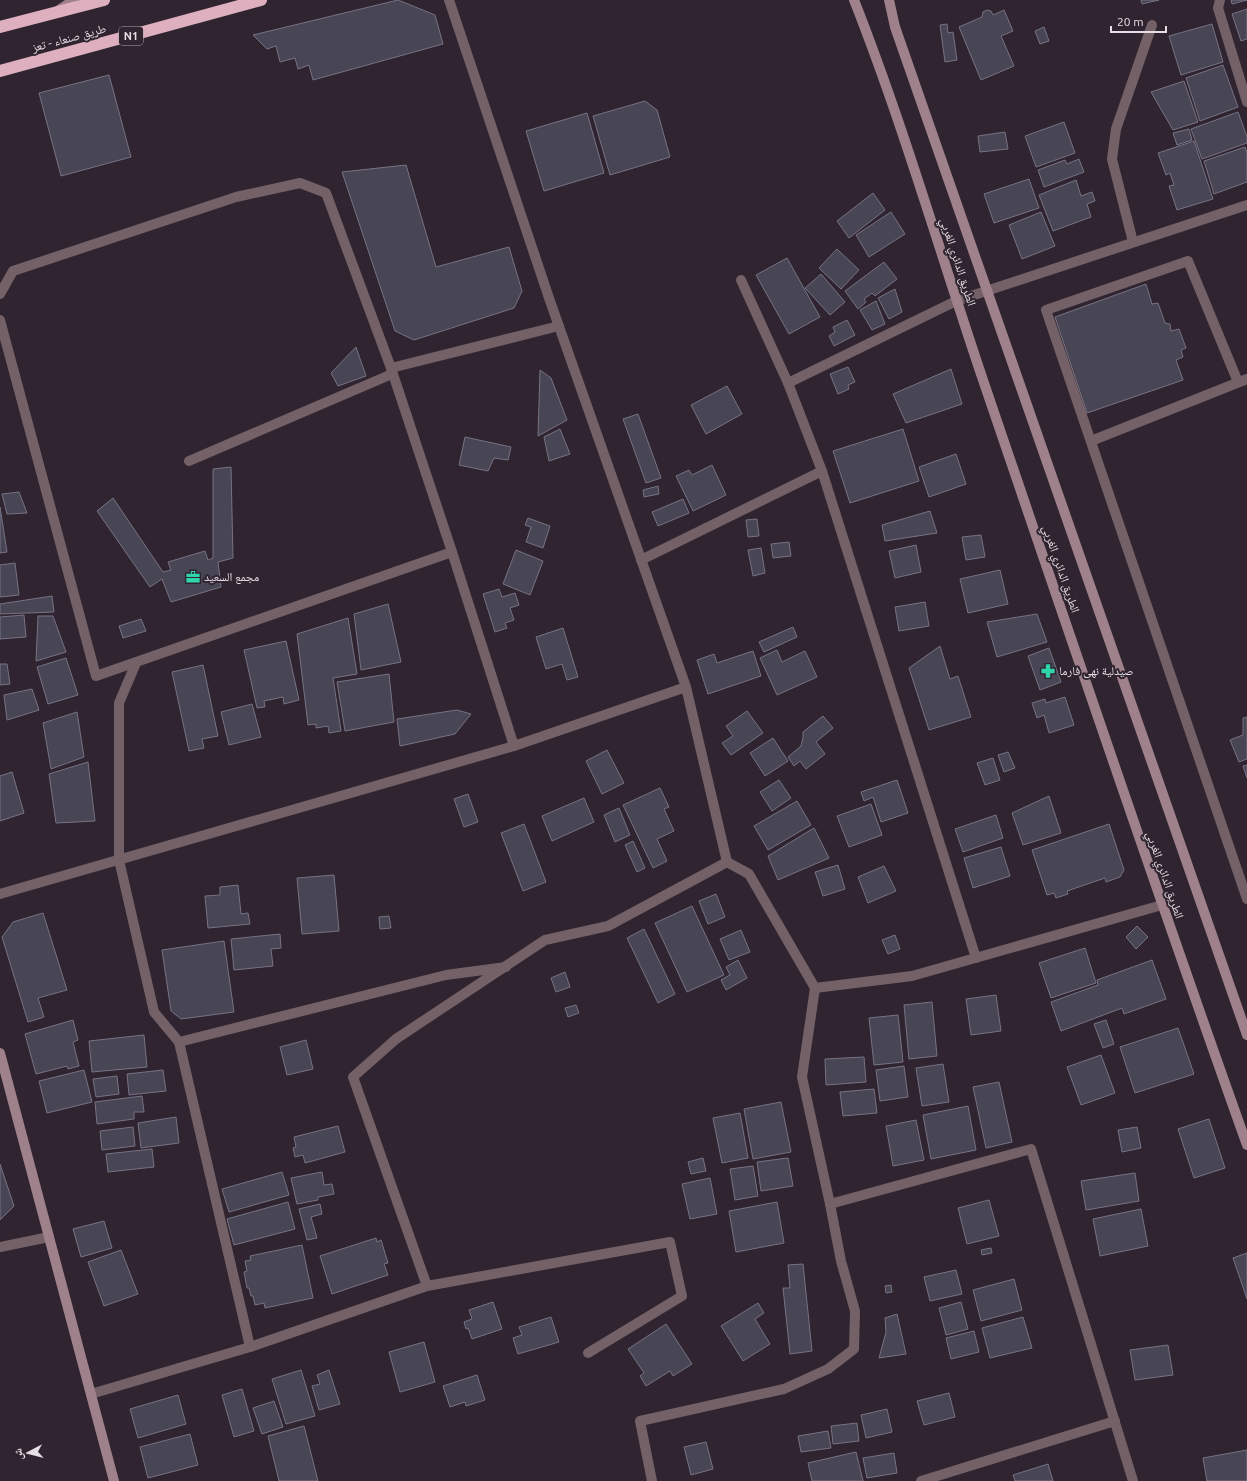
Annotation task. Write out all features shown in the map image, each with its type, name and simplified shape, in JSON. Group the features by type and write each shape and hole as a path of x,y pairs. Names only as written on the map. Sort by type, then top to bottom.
{"highway":[{"path":"0,27 104,0"},
{"name":"طريق صنعاء - تعز","path":"0,71 261,0"}],"main road":[{"path":"54,13 74,0"},
{"name":"الطريق الدائري الغربي","path":"854,0 882,71 956,301 1162,905 1247,1145"},
{"name":"الطريق الدائري الغربي","path":"889,0 895,27 1247,1035"},
{"path":"0,1053 114,1481"}],"street":[{"path":"449,0 559,326 686,687 727,862 749,874 815,988 802,1077 841,1261 855,1311 854,1349 828,1369 784,1388 640,1421 652,1481"},
{"path":"1220,0 1218,8 1247,102"},
{"path":"1133,242 1112,159 1116,129 1152,25"},
{"path":"0,294 13,271 236,197 300,184 326,194 392,371 514,746"},
{"path":"788,383 956,301 1247,205"},
{"path":"1091,441 1242,380 1188,261 1046,310 1247,899"},
{"path":"741,280 788,383 822,471 976,958"},
{"path":"0,320 96,676 452,552"},
{"path":"189,461 392,371 559,326"},
{"path":"641,560 822,471"},
{"path":"136,662 119,703 119,860 154,1012 179,1042 250,1347"},
{"path":"0,894 514,746 686,687"},
{"path":"427,1286 353,1077 396,1039 545,940 608,926 727,862"},
{"path":"815,988 912,976 1162,905"},
{"path":"179,1042 446,975 506,966"},
{"path":"830,1204 1031,1149 1133,1481"},
{"path":"0,1247 49,1237"},
{"path":"91,1394 250,1347 427,1286 670,1242 682,1296 588,1353"},
{"path":"922,1481 1115,1421"}],"building":[{"path":"398,0 435,15 443,44 313,80 309,65 298,69 295,58 280,62 276,46 267,49 253,35"},
{"path":"1141,0 1159,0 1142,4"},
{"path":"1231,0 1247,0 1232,4"},
{"path":"1247,9 1247,39 1241,41 1232,14"},
{"path":"987,10 991,11 993,15 1004,10 1013,31 1001,36 1014,66 981,80 959,27 982,17 983,12"},
{"path":"947,24 948,33 953,32 957,60 945,62 940,25"},
{"path":"1212,24 1223,62 1181,75 1169,36"},
{"path":"1044,27 1049,41 1040,44 1035,31"},
{"path":"1223,65 1238,107 1200,121 1186,78"},
{"path":"109,75 131,157 61,176 39,93"},
{"path":"1184,81 1198,122 1173,130 1151,92"},
{"path":"645,101 657,110 670,157 610,175 593,116"},
{"path":"1238,112 1247,137 1247,143 1202,159 1191,129"},
{"path":"587,113 604,173 544,191 526,131"},
{"path":"1064,122 1075,153 1036,167 1025,136"},
{"path":"1189,129 1192,140 1177,145 1173,133"},
{"path":"1005,132 1008,149 980,152 978,136"},
{"path":"1194,141 1213,199 1177,210 1169,186 1174,185 1170,173 1166,175 1158,153"},
{"path":"1245,147 1247,153 1247,182 1214,194 1204,161"},
{"path":"1079,159 1084,172 1044,187 1038,170 1065,160 1067,164"},
{"path":"406,165 436,267 509,247 522,291 514,308 414,340 395,331 342,172"},
{"path":"1029,179 1039,208 994,223 984,194"},
{"path":"1076,180 1081,196 1092,192 1095,201 1087,204 1091,217 1053,231 1039,195"},
{"path":"873,193 885,210 849,238 837,221"},
{"path":"891,212 905,234 869,257 856,235"},
{"path":"1041,212 1055,246 1022,259 1009,225"},
{"path":"837,249 859,270 841,289 819,268"},
{"path":"787,258 820,317 789,334 756,275"},
{"path":"884,262 897,279 875,296 872,293 864,299 866,302 858,309 845,291"},
{"path":"821,274 845,302 830,315 805,288"},
{"path":"1146,284 1152,304 1158,303 1165,323 1170,324 1171,331 1179,329 1186,348 1181,350 1183,357 1176,360 1183,380 1087,413 1055,317"},
{"path":"895,289 902,312 889,319 878,298"},
{"path":"876,301 885,324 872,330 860,310"},
{"path":"847,320 855,335 834,346 829,336 835,332 833,327"},
{"path":"356,347 366,376 338,386 331,373"},
{"path":"848,367 855,382 848,385 849,389 838,394 830,374"},
{"path":"951,369 962,404 906,423 893,394"},
{"path":"540,370 551,378 567,420 538,436"},
{"path":"727,386 742,414 706,434 691,405"},
{"path":"638,414 661,478 646,483 623,419"},
{"path":"560,429 570,454 549,461 544,437"},
{"path":"903,429 919,481 850,503 833,451"},
{"path":"465,437 511,447 508,460 494,458 488,471 459,465"},
{"path":"956,454 966,484 929,497 919,467"},
{"path":"712,465 726,495 693,511 676,476 689,470 692,475"},
{"path":"231,467 233,558 218,562 221,587 171,602 162,579 150,587 97,511 113,498 163,572 171,570 168,562 205,551 208,560 213,558 213,469"},
{"path":"658,486 659,494 644,497 643,490"},
{"path":"19,492 27,513 7,514 2,494"},
{"path":"683,499 689,513 658,526 652,512"},
{"path":"0,507 7,552 0,553"},
{"path":"930,511 937,533 885,541 882,525"},
{"path":"528,518 550,526 543,548 526,542 531,527 525,525"},
{"path":"757,519 759,536 748,537 746,520"},
{"path":"981,535 985,557 966,560 962,537"},
{"path":"789,542 791,556 773,558 771,544"},
{"path":"916,545 921,572 895,578 889,551"},
{"path":"761,548 765,573 753,576 748,550"},
{"path":"516,550 543,561 530,595 503,584"},
{"path":"15,563 19,595 0,597 0,565"},
{"path":"1000,570 1008,604 968,613 960,579"},
{"path":"499,589 502,597 515,593 519,605 510,608 514,620 505,623 507,628 495,632 483,594"},
{"path":"52,596 54,612 0,614 0,604"},
{"path":"925,602 929,626 899,631 895,607"},
{"path":"388,604 401,662 361,670 354,614"},
{"path":"1037,614 1047,642 997,657 987,622"},
{"path":"24,615 26,637 0,639 0,617"},
{"path":"38,616 53,616 66,652 36,661"},
{"path":"348,618 357,674 333,678 341,731 329,733 328,726 316,728 316,724 308,725 297,634"},
{"path":"141,619 146,631 123,638 119,626"},
{"path":"793,627 797,637 764,652 759,642"},
{"path":"563,628 578,677 567,680 562,664 546,669 536,637"},
{"path":"286,641 299,700 284,704 283,697 264,701 265,707 257,708 244,650"},
{"path":"940,646 950,679 958,676 971,717 929,730 909,668"},
{"path":"1049,648 1061,682 1040,690 1028,656"},
{"path":"777,650 782,662 805,651 817,677 777,695 760,658"},
{"path":"753,651 761,676 708,694 697,660 714,654 717,663"},
{"path":"66,658 78,695 48,704 37,667"},
{"path":"0,664 7,664 10,684 0,685"},
{"path":"203,665 218,736 202,739 204,748 189,751 172,672"},
{"path":"389,674 394,722 345,731 337,682"},
{"path":"32,689 39,710 7,720 4,695"},
{"path":"1065,697 1074,725 1049,733 1044,715 1037,718 1032,703 1045,699 1046,703"},
{"path":"252,704 261,737 229,745 221,712"},
{"path":"457,710 471,714 455,734 400,746 397,719"},
{"path":"747,711 763,733 731,755 722,743 733,736 726,726"},
{"path":"77,712 84,757 51,769 43,723"},
{"path":"823,716 833,728 816,742 825,754 806,769 800,761 794,766 788,757 801,746 803,732"},
{"path":"1247,717 1247,759 1239,762 1230,740 1243,735 1243,718"},
{"path":"773,738 788,761 765,776 750,753"},
{"path":"607,750 624,783 602,794 586,761"},
{"path":"1008,752 1015,768 1004,772 998,755"},
{"path":"993,758 1000,780 985,785 977,763"},
{"path":"88,762 95,821 56,823 49,774"},
{"path":"1247,765 1247,778 1243,766"},
{"path":"12,772 24,813 0,821 0,776"},
{"path":"779,780 791,798 772,811 760,792"},
{"path":"897,780 908,813 881,822 873,797 864,801 861,792"},
{"path":"660,788 669,807 664,809 674,831 657,839 667,861 653,868 623,805"},
{"path":"468,794 478,822 464,827 454,799"},
{"path":"1049,796 1061,833 1023,845 1012,813"},
{"path":"584,798 594,822 552,841 542,816"},
{"path":"797,801 811,825 768,850 754,826"},
{"path":"871,804 882,835 849,847 837,816"},
{"path":"619,808 630,835 615,842 604,815"},
{"path":"996,815 1003,838 963,852 955,829"},
{"path":"524,824 546,882 523,891 501,833"},
{"path":"1109,824 1124,870 1120,877 1106,882 1105,878 1067,891 1068,894 1056,898 1054,893 1047,895 1032,850"},
{"path":"814,828 829,858 778,880 768,856"},
{"path":"633,841 645,868 637,872 625,845"},
{"path":"1001,847 1010,876 973,888 964,858"},
{"path":"838,865 845,889 823,896 815,872"},
{"path":"884,866 896,891 868,903 858,877"},
{"path":"334,875 339,931 302,934 297,878"},
{"path":"238,885 241,914 248,913 250,924 208,928 205,896 220,895 220,887"},
{"path":"716,894 725,917 708,924 699,901"},
{"path":"692,906 724,975 687,992 655,923"},
{"path":"43,913 67,990 38,998 44,1017 28,1022 2,937 13,922"},
{"path":"389,916 391,928 380,929 379,917"},
{"path":"1137,926 1148,937 1136,949 1126,937"},
{"path":"644,929 675,994 658,1003 627,938"},
{"path":"741,930 750,952 729,960 720,939"},
{"path":"280,934 281,948 271,949 273,966 234,970 231,939"},
{"path":"895,935 900,949 888,954 882,940"},
{"path":"224,941 234,1012 181,1019 171,1011 162,950"},
{"path":"1085,948 1096,983 1051,998 1039,963"},
{"path":"738,960 747,978 726,990 721,980 730,975 726,967"},
{"path":"1152,960 1166,999 1124,1014 1122,1008 1061,1031 1051,1002 1098,985 1097,980"},
{"path":"565,972 570,987 556,992 551,978"},
{"path":"996,995 1001,1031 971,1035 966,999"},
{"path":"932,1002 937,1056 909,1059 904,1005"},
{"path":"576,1005 579,1013 568,1017 565,1008"},
{"path":"898,1015 903,1062 874,1065 869,1018"},
{"path":"73,1020 78,1040 73,1042 79,1066 68,1069 67,1066 36,1074 25,1034"},
{"path":"1106,1020 1114,1044 1103,1048 1094,1024"},
{"path":"1178,1028 1194,1074 1135,1093 1120,1047"},
{"path":"144,1035 147,1067 92,1072 89,1041"},
{"path":"306,1040 313,1069 287,1075 280,1047"},
{"path":"1101,1055 1115,1093 1081,1105 1067,1067"},
{"path":"864,1057 866,1082 826,1085 825,1059"},
{"path":"943,1064 949,1102 922,1106 916,1068"},
{"path":"904,1066 908,1097 880,1101 876,1070"},
{"path":"84,1070 92,1102 47,1113 39,1081"},
{"path":"163,1070 166,1091 129,1095 127,1074"},
{"path":"117,1076 119,1094 96,1097 93,1079"},
{"path":"999,1082 1012,1142 986,1148 973,1087"},
{"path":"874,1089 877,1113 843,1116 840,1092"},
{"path":"142,1096 144,1112 134,1112 134,1119 97,1124 95,1102"},
{"path":"781,1102 791,1152 753,1159 744,1109"},
{"path":"968,1106 976,1150 931,1159 923,1115"},
{"path":"740,1113 748,1158 722,1163 713,1118"},
{"path":"176,1117 179,1143 141,1148 138,1123"},
{"path":"1209,1119 1225,1168 1194,1178 1178,1129"},
{"path":"916,1120 924,1160 893,1166 886,1126"},
{"path":"338,1126 345,1152 305,1163 303,1155 295,1157 293,1148 296,1147 294,1137"},
{"path":"133,1127 135,1146 102,1150 100,1131"},
{"path":"1137,1127 1141,1148 1122,1152 1118,1130"},
{"path":"152,1149 154,1167 108,1172 106,1154"},
{"path":"703,1158 706,1171 691,1174 688,1162"},
{"path":"788,1158 793,1186 761,1191 757,1162"},
{"path":"0,1164 14,1206 0,1220"},
{"path":"753,1166 758,1196 735,1200 730,1169"},
{"path":"282,1172 289,1195 229,1212 222,1189"},
{"path":"322,1172 324,1185 332,1184 334,1194 318,1197 318,1200 297,1204 291,1178"},
{"path":"1135,1173 1139,1201 1086,1210 1081,1181"},
{"path":"710,1178 717,1214 690,1219 682,1184"},
{"path":"989,1200 999,1236 967,1244 958,1208"},
{"path":"288,1202 295,1229 234,1245 227,1219"},
{"path":"777,1202 784,1243 736,1252 729,1211"},
{"path":"320,1204 322,1214 311,1217 317,1238 307,1240 299,1209"},
{"path":"1141,1209 1148,1246 1100,1256 1093,1219"},
{"path":"104,1221 112,1248 81,1257 73,1229"},
{"path":"376,1238 377,1242 381,1240 388,1263 384,1264 388,1275 332,1294 320,1256"},
{"path":"302,1245 313,1298 265,1308 264,1303 255,1305 253,1296 251,1296 249,1288 247,1288 244,1272 247,1271 245,1261 251,1260 250,1256"},
{"path":"991,1248 992,1253 982,1255 981,1250"},
{"path":"121,1250 138,1294 104,1306 88,1262"},
{"path":"1247,1253 1247,1299 1233,1258"},
{"path":"803,1264 812,1351 790,1354 783,1288 790,1288 788,1265"},
{"path":"956,1270 962,1294 930,1301 924,1277"},
{"path":"1014,1279 1022,1310 981,1321 973,1290"},
{"path":"891,1285 892,1292 886,1293 885,1286"},
{"path":"493,1302 502,1329 472,1339 464,1322 472,1319 469,1310"},
{"path":"961,1302 968,1329 946,1335 939,1308"},
{"path":"758,1303 764,1313 755,1319 770,1344 743,1361 721,1326"},
{"path":"897,1314 906,1354 879,1358 886,1332 885,1318"},
{"path":"551,1317 559,1342 518,1354 513,1338 522,1335 519,1327"},
{"path":"1023,1317 1032,1348 990,1358 982,1328"},
{"path":"666,1324 692,1364 673,1376 670,1371 646,1386 640,1376 644,1373 628,1349"},
{"path":"974,1331 979,1352 951,1359 946,1338"},
{"path":"424,1342 435,1382 400,1392 389,1352"},
{"path":"1168,1345 1173,1375 1135,1380 1130,1350"},
{"path":"301,1370 315,1416 286,1424 272,1379"},
{"path":"329,1370 340,1404 319,1410 312,1386 320,1384 317,1375"},
{"path":"477,1375 485,1400 466,1406 465,1402 450,1407 443,1386"},
{"path":"242,1389 254,1431 234,1437 222,1395"},
{"path":"949,1393 955,1417 924,1425 917,1401"},
{"path":"178,1395 186,1424 138,1438 130,1409"},
{"path":"274,1401 283,1427 262,1434 253,1408"},
{"path":"887,1409 892,1432 866,1438 861,1415"},
{"path":"857,1423 859,1441 833,1444 831,1426"},
{"path":"304,1426 318,1481 279,1481 268,1436"},
{"path":"828,1431 831,1448 801,1452 798,1436"},
{"path":"190,1434 198,1465 148,1478 140,1447"},
{"path":"706,1442 713,1469 691,1475 684,1447"},
{"path":"1247,1450 1247,1481 1207,1481 1203,1458"},
{"path":"856,1452 863,1481 812,1481 808,1463"},
{"path":"894,1453 897,1473 867,1478 863,1458"},
{"path":"1048,1464 1053,1481 1015,1481 1013,1475"}],"place":[{"name":"مجمع السعيد","path":"193,577"},
{"name":"صيدلية نهى فارما","path":"1048,671"}]}
